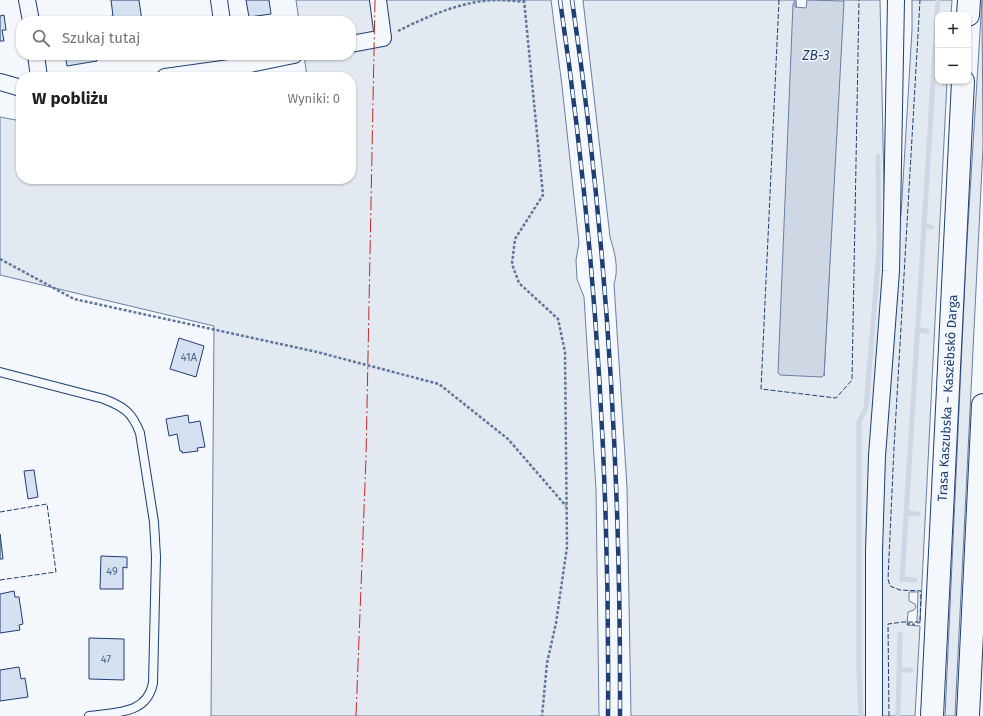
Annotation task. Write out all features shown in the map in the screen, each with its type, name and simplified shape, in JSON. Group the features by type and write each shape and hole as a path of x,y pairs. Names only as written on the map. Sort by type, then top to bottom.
{"highway":[{"path":"968,12 969,0"},
{"name":"Trasa Kaszubska – Kaszëbskô Darga","path":"932,716 963,84"},
{"path":"968,716 983,405"}],"street":[{"path":"27,0 30,16"},
{"path":"219,0 221,16"},
{"path":"356,43 383,38 378,0"},
{"path":"874,716 874,552 877,456 892,264 896,0"},
{"path":"37,60 38,72"},
{"path":"185,72 229,61 240,60"},
{"path":"0,82 16,87"}],"lane":[{"path":"0,372 104,399 117,404 128,412 135,421 140,433 154,522 156,557 153,683 151,693 140,706 89,716"}],"path":[{"path":"383,38 423,19 461,6 495,0 524,1 543,195 515,239 512,264 519,283 558,319 565,352 567,547 556,623 547,663 542,716"},
{"path":"0,259 74,299 317,352 439,384 508,439 566,507"},
{"path":"907,624 920,625"}],"shaded area":[{"path":"296,0 551,0 579,243 576,260 577,279 584,297 596,489 599,716 211,716 214,326 0,275 0,117 16,120 16,184 356,184 356,72 306,72 305,60 356,60 356,16 298,16"},
{"path":"583,0 796,0 824,376 843,0 880,0 885,233 867,716 631,716 627,487 614,284 616,267 615,255 610,237"},
{"path":"912,0 952,0 951,12 935,12 935,84 947,84 920,623 917,623 918,592 909,592 909,601 915,604 916,607 914,610 908,612 907,625 920,626 915,716 880,716 882,497 898,220 901,215 912,30"},
{"path":"982,0 983,147 955,716 945,716 966,258"}],"water":[{"name":"ZB-3","path":"807,0 844,1 824,375 822,377 780,375 778,373 793,4 795,1 795,7 806,8"}],"building":[{"path":"111,0 139,0 141,16 113,16"},
{"path":"246,0 269,0 271,14 249,16"},
{"path":"4,15 6,30 2,30 4,41 0,41 0,16"},
{"path":"66,60 97,60 97,61 67,66"},
{"path":"179,338 204,346 196,377 170,369"},
{"path":"188,415 189,423 200,421 205,447 197,448 198,451 182,453 182,451 180,451 177,434 169,436 166,419"},
{"path":"34,470 38,497 28,499 24,471"},
{"path":"0,534 3,559 0,559"},
{"path":"101,556 127,557 127,568 123,567 123,589 100,589"},
{"path":"14,591 15,597 19,597 23,624 19,625 20,630 0,633 0,594"},
{"path":"89,638 124,639 124,680 89,679"},
{"path":"19,667 21,679 25,678 28,697 0,701 0,670"}],"waterway":[{"path":"902,580 938,0"},
{"path":"861,716 859,670 859,422 866,408 879,251 878,156"},
{"path":"924,226 932,227"},
{"path":"919,330 927,331"},
{"path":"906,513 918,514"},
{"path":"902,579 915,580"},
{"path":"898,716 900,634"},
{"path":"899,670 911,670"}],"railway":[{"path":"560,0 583,178 598,357 606,537 608,716"},
{"path":"572,0 594,178 610,357 618,537 620,716"}],"fence":[{"path":"779,0 761,389 836,398 852,380 859,0"},
{"path":"889,716 888,624 920,622 921,591 900,590 890,586 888,579 894,448 920,0"},
{"path":"0,512 47,504 56,572 0,580"}],"power":[{"path":"356,716 366,458 375,0"}]}
